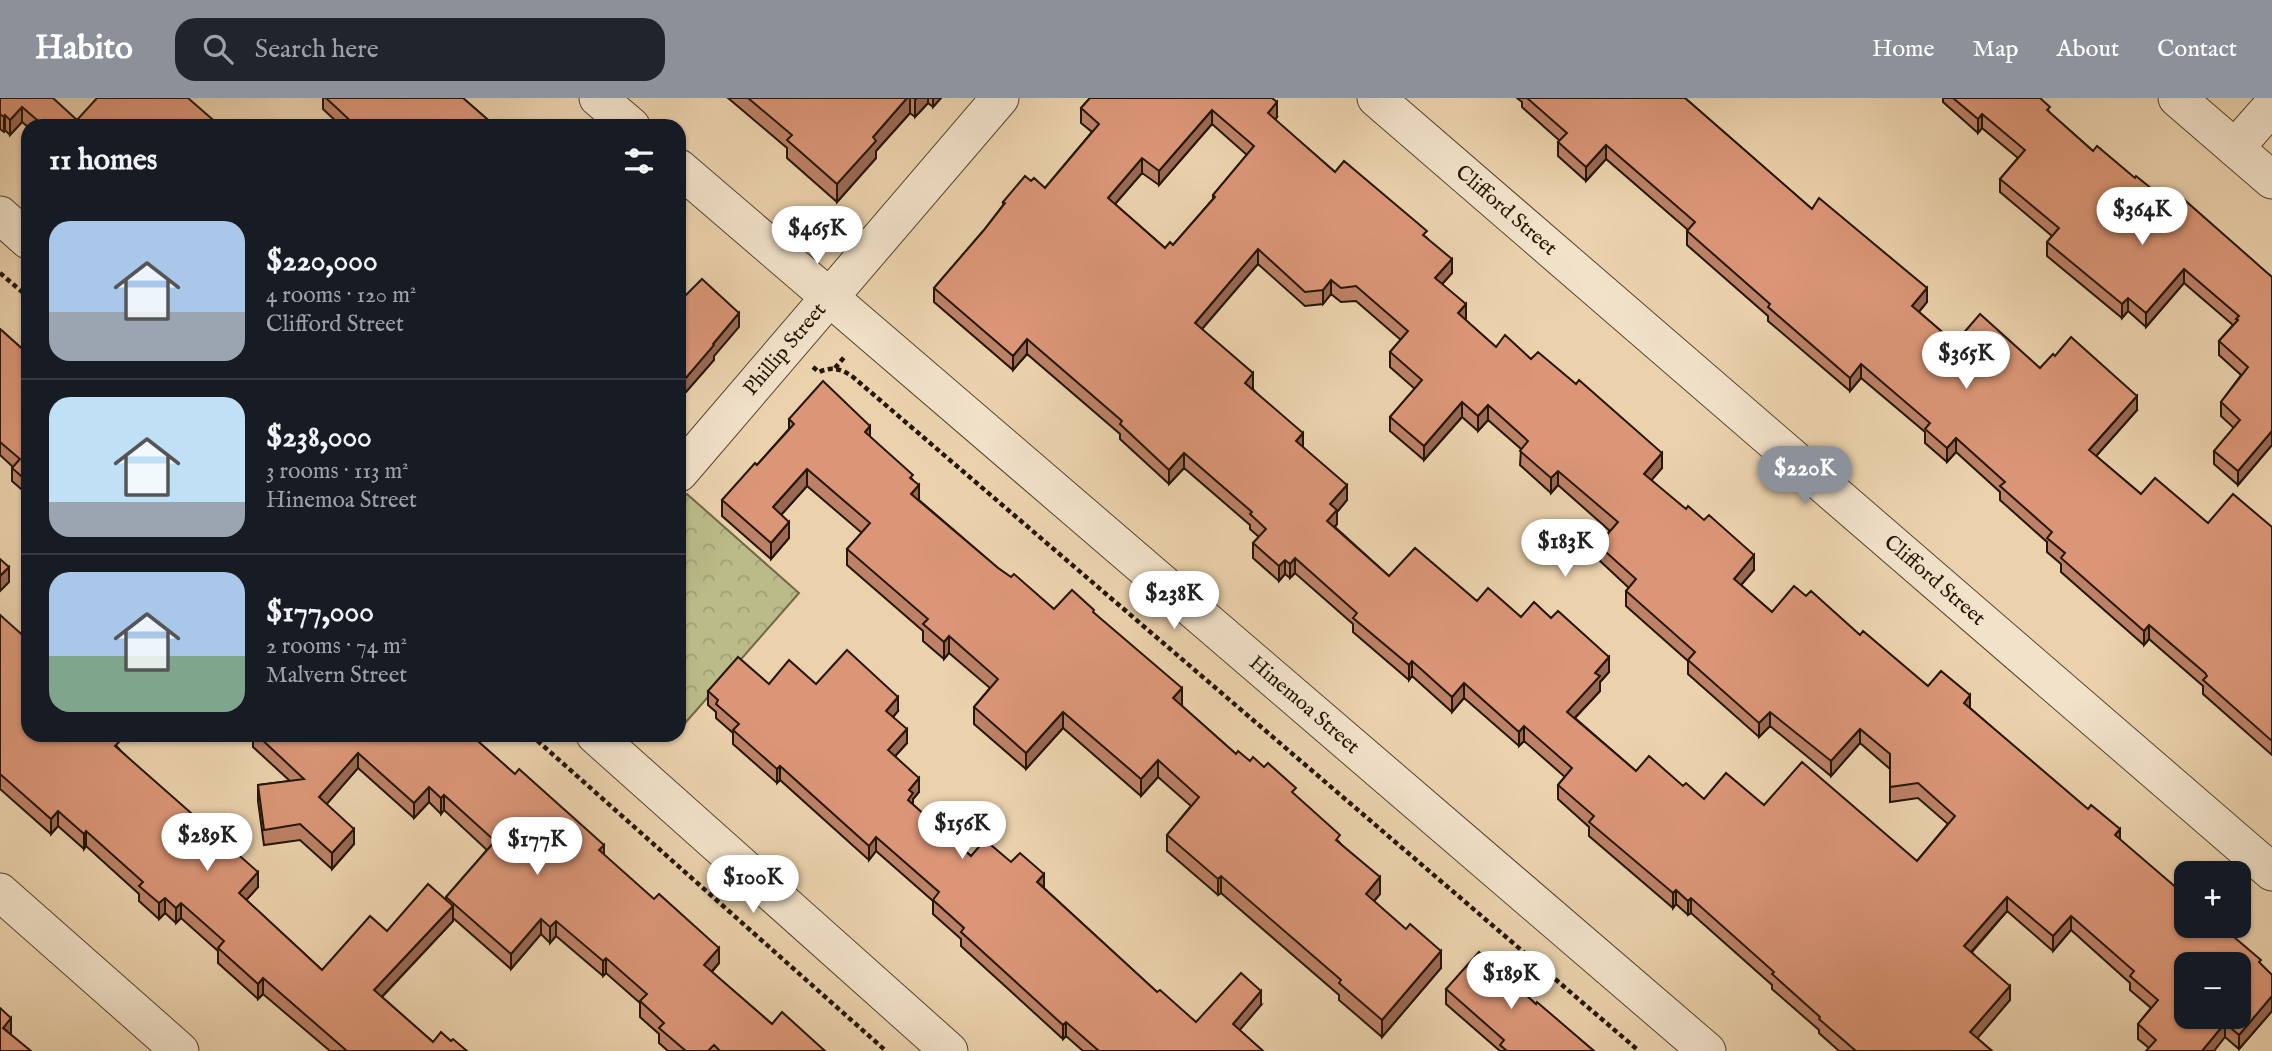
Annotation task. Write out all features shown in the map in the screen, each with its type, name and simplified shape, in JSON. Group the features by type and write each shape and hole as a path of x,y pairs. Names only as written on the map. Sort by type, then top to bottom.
{"street":[{"path":"598,98 623,119"},
{"name":"Phillip Street","path":"686,465 1000,98"},
{"name":"Clifford Street","path":"1376,98 2272,872"},
{"path":"2177,98 2272,180"},
{"path":"2235,148 2272,106"},
{"name":"Hinemoa Street","path":"686,174 1707,1051"},
{"path":"0,215 21,234"},
{"path":"603,742 950,1051"},
{"path":"0,892 180,1051"}],"path":[{"path":"0,273 21,291"},
{"path":"808,362 819,372 831,368 839,369 853,377 1639,1051"},
{"path":"539,742 886,1051"}],"green space":[{"path":"686,495 799,593 686,722"}],"building":[{"path":"0,98 53,98 76,119 36,119 22,107 10,120 0,114"},
{"path":"97,98 188,98 212,119 78,119"},
{"path":"326,98 463,98 487,119 348,119"},
{"path":"748,98 907,98 873,137 876,141 837,184 787,140 792,135"},
{"path":"1090,98 1272,98 1277,102 1268,113 1335,172 1344,161 1427,231 1423,235 1452,259 1435,278 1466,304 1458,313 1496,347 1505,335 1531,359 1538,352 1576,384 1579,380 1662,453 1644,474 1686,509 1688,506 1704,520 1709,515 1754,555 1734,579 1772,612 1794,586 1806,596 1811,591 1860,635 1863,631 1928,686 1941,671 1970,695 1964,703 2088,809 2091,805 2120,829 2115,835 2174,886 2174,938 2235,938 2261,960 2259,962 2272,975 2272,996 2251,1021 2251,952 2174,952 2174,1029 2220,1029 2202,1051 2146,1051 2156,1040 2138,1024 2158,1000 2130,976 2134,971 2071,916 2053,936 2007,897 1964,946 2010,986 1970,1032 1992,1051 1856,1051 1772,974 1774,972 1691,898 1688,901 1676,890 1673,893 1589,822 1594,816 1558,785 1572,768 1524,726 1519,732 1464,683 1452,697 1412,661 1409,665 1353,618 1357,613 1295,558 1290,564 1285,560 1279,566 1253,543 1266,529 1250,514 1252,512 1184,453 1169,470 1120,424 1122,421 1027,339 1013,356 934,288 984,230 1025,176 1031,181 1034,178 1045,188 1099,124 1081,108","holes":["1212,110 1254,146 1213,195 1215,197 1173,245 1170,242 1165,248 1108,198 1142,158 1159,171","1258,249 1305,292 1323,290 1331,280 1341,288 1356,286 1408,331 1390,352 1422,380 1390,417 1424,446 1462,402 1478,416 1488,405 1528,441 1520,451 1551,478 1558,471 1618,522 1598,545 1636,579 1626,591 1695,652 1688,660 1759,723 1770,712 1831,761 1860,729 1890,754 1890,787 1918,783 1955,816 1917,861 1802,762 1764,805 1726,773 1704,799 1686,783 1683,786 1649,756 1636,771 1567,712 1600,676 1595,673 1609,657 1558,611 1551,618 1534,602 1521,617 1488,588 1477,601 1415,548 1389,576 1327,521 1337,510 1330,504 1347,485 1296,441 1303,433 1245,383 1253,373 1195,323"]},
{"path":"1527,98 1685,98 1812,209 1819,198 1927,288 1912,306 1955,343 1980,314 2040,368 2053,354 2055,356 2071,337 2137,396 2089,450 2141,494 2155,478 2208,523 2233,494 2272,527 2272,741 2203,680 2207,676 2205,673 2149,625 2144,631 2061,558 2065,553 2047,538 2052,532 2000,486 2005,482 1956,438 1947,448 1925,429 1930,423 1861,364 1850,378 1768,307 1770,304 1687,231 1695,222 1606,145 1586,167 1558,142 1567,133"},
{"path":"1953,98 2040,98 2050,107 2047,110 2093,151 2097,146 2162,197 2164,195 2174,203 2180,196 2272,277 2272,431 2238,471 2214,451 2240,420 2221,402 2248,367 2219,341 2239,316 2184,269 2146,313 2128,298 2122,304 2047,242 2059,228 2000,179 2025,150 1982,114 1978,119"},
{"path":"702,279 739,313 686,378 686,295"},
{"path":"0,329 21,348 21,476 12,468 20,459 0,442"},
{"path":"823,381 870,426 865,432 913,475 910,478 919,485 911,494 998,568 1011,577 1014,574 1054,609 1072,590 1094,610 1093,612 1182,688 1173,698 1236,754 1238,751 1250,761 1253,757 1264,767 1268,763 1296,788 1292,792 1340,835 1336,840 1380,877 1366,894 1406,929 1410,924 1441,951 1382,1020 1339,983 1341,980 1221,876 1218,879 1167,835 1199,797 1158,760 1141,779 1063,712 1026,753 974,707 998,679 949,636 944,642 923,624 928,619 847,549 870,523 807,469 773,507 789,522 771,543 722,500 794,424 789,419"},
{"path":"0,559 9,567 0,576"},
{"path":"0,615 21,634 21,742 119,742 115,746 258,872 239,893 322,970 370,916 387,931 428,884 453,906 374,990 433,1042 441,1032 467,1051 347,1051 263,978 258,984 218,948 224,941 181,903 176,908 165,898 159,903 139,886 143,882 86,831 84,834 58,811 51,819 0,774"},
{"path":"847,650 898,697 886,711 907,729 888,750 919,778 909,790 913,793 908,800 971,856 985,840 1011,862 1020,853 1044,874 1037,882 1157,992 1160,990 1196,1022 1241,973 1261,991 1233,1024 1263,1051 1099,1051 1066,1022 1063,1025 961,932 964,928 933,900 939,892 876,837 869,846 780,766 777,769 733,730 739,724 716,704 718,700 708,691 738,657 769,684 789,660 816,684"},
{"path":"264,742 479,742 515,774 519,769 604,845 599,850 654,899 659,894 719,948 704,965 772,1024 782,1012 825,1051 720,1051 714,1045 708,1051 686,1051 659,1028 664,1023 640,1001 647,994 606,958 603,961 556,921 550,927 541,919 511,954 446,897 495,841 444,795 441,798 429,787 414,803 358,753 319,797 354,829 332,853 300,824 264,830 258,785 304,779"},
{"path":"1479,952 1536,1004 1537,1002 1594,1051 1507,1051 1500,1045 1504,1040 1446,989"},
{"path":"0,1008 11,1018 3,1028 31,1051 0,1051"},
{"path":"2232,1029 2244,1029 2239,1035"}]}
